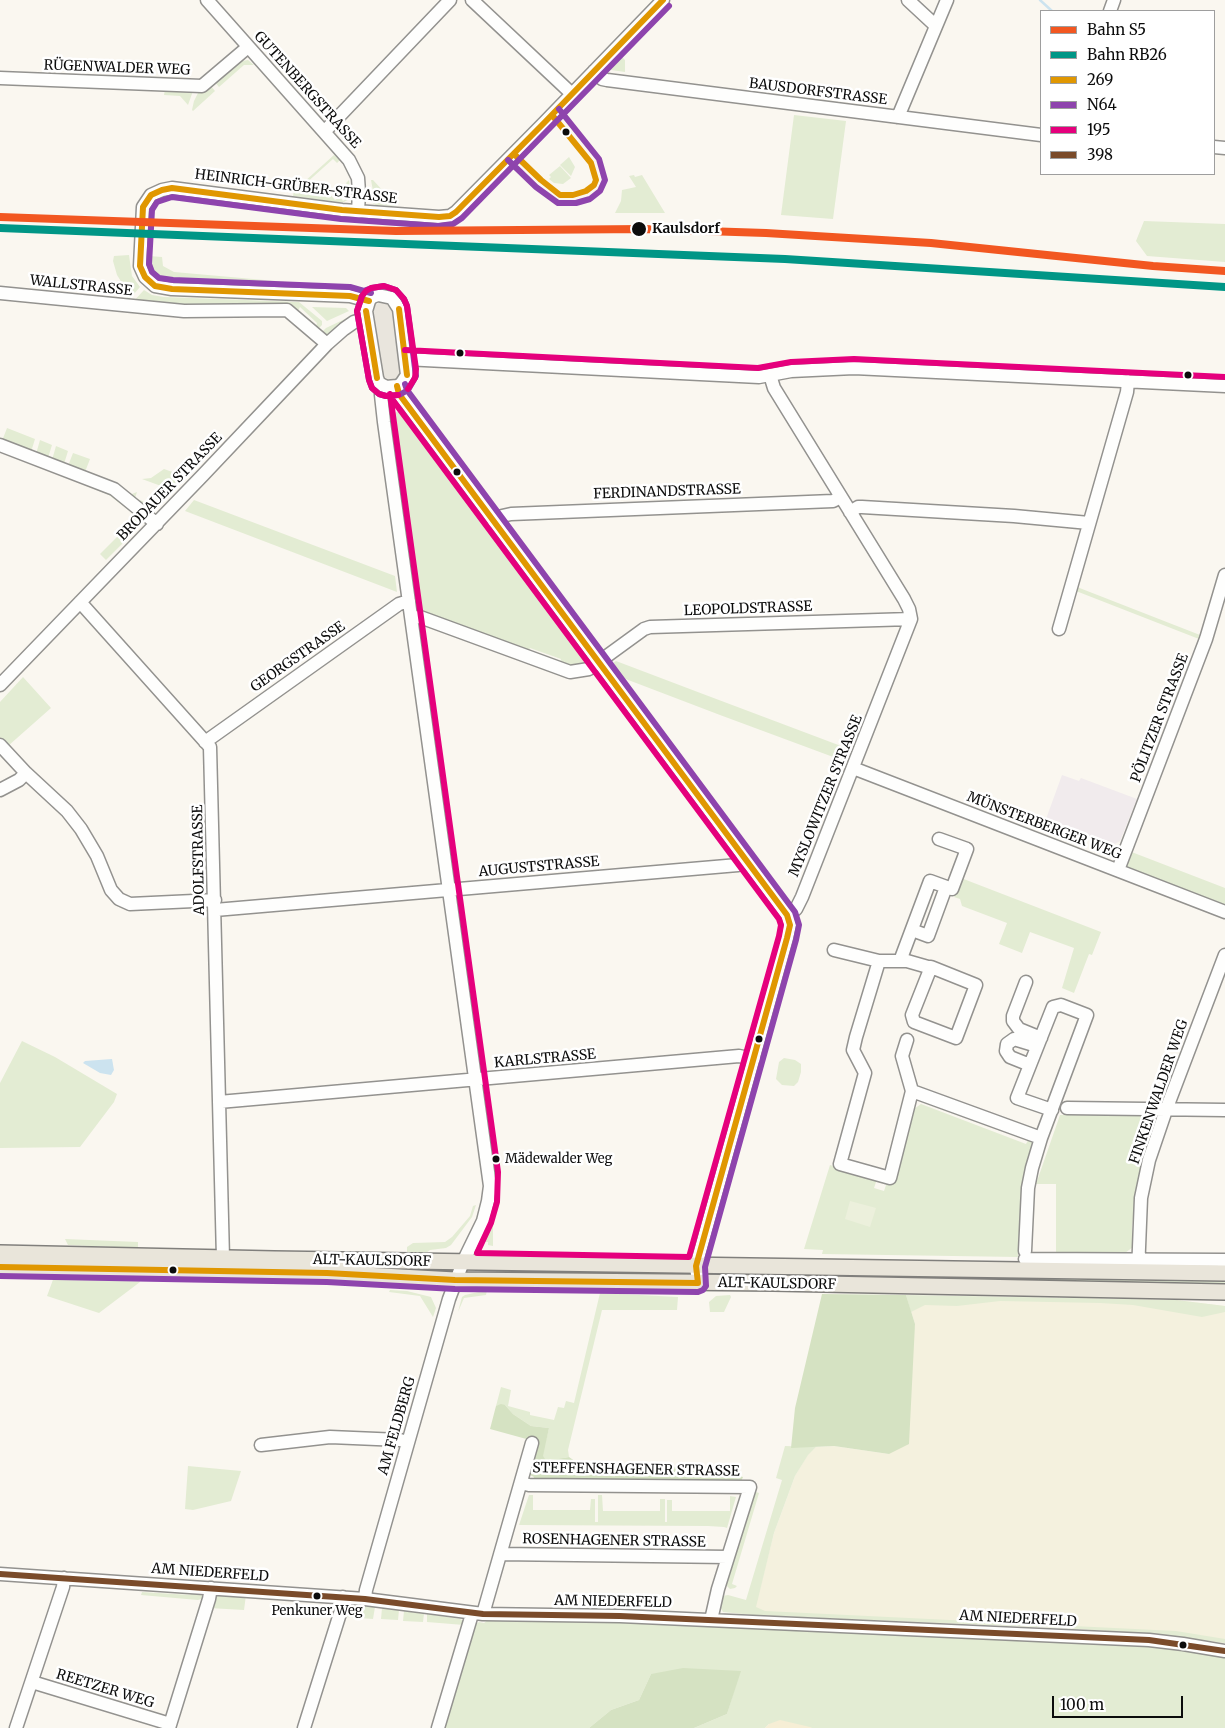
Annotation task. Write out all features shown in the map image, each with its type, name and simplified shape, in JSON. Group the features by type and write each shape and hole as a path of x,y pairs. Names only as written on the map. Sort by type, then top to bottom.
{"main road":[{"name":"ALT-KAULSDORF","path":"0,1253 696,1266 1138,1266 1225,1273"},
{"name":"ALT-KAULSDORF","path":"0,1266 332,1274 455,1280 1225,1292"}],"street":[{"name":"GUTENBERGSTRASSE","path":"207,0 346,155 358,178 358,212"},
{"path":"325,130 450,0"},
{"path":"472,0 572,94"},
{"name":"HEINRICH-GRÜBER-STRASSE","path":"369,301 350,296 161,288 151,284 142,273 140,266 141,215 143,207 151,195 172,188 358,212 450,216 663,0"},
{"path":"908,0 936,26"},
{"path":"898,117 947,0"},
{"name":"RÜGENWALDER WEG","path":"0,78 186,87 202,86 248,47"},
{"name":"BAUSDORFSTRASSE","path":"594,71 602,79 607,80 1040,135"},
{"name":"WALLSTRASSE","path":"0,293 184,311 286,310 327,344"},
{"path":"383,295 392,298 397,304 406,375 401,384 397,386 383,386 377,378 367,318 369,301 374,296 383,295"},
{"name":"BRODAUER STRASSE","path":"0,684 157,524 327,344 352,323 359,319 367,318"},
{"path":"405,359 759,378 791,371 854,368 1225,386"},
{"path":"770,375 774,388 904,599 909,609 910,619"},
{"path":"1059,629 1127,392 1128,381"},
{"path":"383,386 381,395 384,422 490,1186 483,1221 463,1262"},
{"path":"397,386 400,394 494,522 787,915 790,925 696,1266 698,1283"},
{"path":"0,444 114,489 157,524"},
{"name":"FERDINANDSTRASSE","path":"494,522 502,516 511,514 834,501 841,497"},
{"path":"850,512 858,507 862,507 1014,516 1089,523"},
{"name":"PÖLITZER STRASSE","path":"1118,870 1206,639 1225,575"},
{"name":"GEORGSTRASSE","path":"205,742 399,604 409,601"},
{"name":"ADOLFSTRASSE","path":"80,602 210,747 222,1258"},
{"path":"412,618 420,617 570,672 589,669 599,663"},
{"name":"LEOPOLDSTRASSE","path":"599,663 644,629 650,627 910,619"},
{"name":"MYSLOWITZER STRASSE","path":"787,915 799,905 910,619"},
{"name":"AUGUSTSTRASSE","path":"0,745 26,773 62,806 82,829 97,856 111,890 119,899 130,904 215,905 449,890 738,865 745,860"},
{"name":"MÜNSTERBERGER WEG","path":"853,768 1225,912"},
{"path":"0,790 19,780 26,773"},
{"path":"900,961 930,881 952,889 966,849 939,839"},
{"path":"834,950 879,961 900,961 930,967 976,984 956,1038 914,1022"},
{"name":"FINKENWALDER WEG","path":"1138,1266 1141,1198 1149,1160 1225,955"},
{"path":"879,961 853,1050 865,1073 840,1164 890,1178 912,1090 902,1056 914,1022 912,1016 930,967"},
{"path":"1026,982 1013,1016 1013,1022 1019,1029 1039,1042"},
{"path":"912,1090 1041,1138 1052,1110 1087,1015 1061,1005 1052,1008 1017,1098 1052,1110"},
{"path":"1030,1065 1010,1057 1006,1051 1006,1045 1010,1040 1017,1038 1039,1042"},
{"name":"KARLSTRASSE","path":"219,1102 739,1056 754,1058"},
{"path":"1067,1108 1225,1110"},
{"name":"ALT-KAULSDORF","path":"1041,1138 1028,1188 1025,1255 1138,1266 1225,1260"},
{"name":"AM FELDBERG","path":"365,1599 455,1280 463,1262"},
{"path":"261,1445 330,1437 392,1439 408,1442"},
{"name":"STEFFENSHAGENER STRASSE","path":"438,1728 500,1554 532,1443"},
{"name":"STEFFENSHAGENER STRASSE","path":"522,1483 529,1485 750,1487 728,1557"},
{"name":"ROSENHAGENER STRASSE","path":"500,1554 728,1557"},
{"path":"711,1620 711,1614 728,1557"},
{"name":"AM NIEDERFELD","path":"0,1574 343,1597 478,1614 620,1616 1149,1640 1225,1651"},
{"path":"16,1728 64,1587 64,1578"},
{"path":"170,1726 211,1588"},
{"path":"304,1728 343,1604 343,1597"},
{"name":"REETZER WEG","path":"32,1682 170,1726"}],"shaded area":[{"path":"381,301 389,303 393,309 401,371 398,379 389,382 381,374 373,313 375,305"},
{"path":"1062,775 1079,781 1081,778 1137,799 1120,841 1113,845 1046,819"},
{"path":"957,1296 1176,1300 1225,1306 1225,1643 1157,1634 1064,1628 753,1615 774,1533 795,1476 808,1454 816,1447 834,1446 889,1454 915,1324 907,1299"}],"green space":[{"path":"622,57 625,60 625,72 611,70 611,68"},
{"path":"240,58 242,61 248,60 254,65 244,65 219,87 214,81"},
{"path":"210,85 215,91 193,111 194,101 199,91"},
{"path":"165,89 193,91 188,105 180,96 164,95"},
{"path":"794,115 846,121 833,219 781,215"},
{"path":"334,155 340,160 337,163 333,159 304,185 313,195 316,192 320,197 325,193 321,188 326,183 329,184 324,188 335,200 340,197 343,201 349,196 345,192 350,188 351,198 344,202 338,202 293,196 294,191"},
{"path":"569,157 575,167 571,176 560,165"},
{"path":"560,166 571,178 563,184 554,183 549,179 551,177 549,175"},
{"path":"634,175 635,177 642,175 665,213 615,213 621,201 622,190 636,187 629,176"},
{"path":"371,180 397,206 376,205 371,202 366,192 373,191"},
{"path":"1144,221 1225,224 1225,262 1147,256 1136,241"},
{"path":"129,255 132,276 140,287 126,302 127,291 117,275 113,261 114,256"},
{"path":"149,256 162,257 163,266 174,272 315,285 317,288 169,283 153,273 149,264"},
{"path":"144,290 152,295 164,297 299,302 322,321 322,325 316,331 317,323 300,307 297,313 132,303"},
{"path":"312,307 346,308 349,311 327,321"},
{"path":"347,318 349,319 327,339 320,334 326,328"},
{"path":"400,411 484,522 587,665 584,669 560,664 561,659 530,648 528,652 423,612 421,609 394,413"},
{"path":"7,428 35,439 31,452 2,441"},
{"path":"40,440 52,445 48,458 36,454"},
{"path":"56,446 68,451 64,464 52,460"},
{"path":"73,453 90,459 85,472 68,466"},
{"path":"164,469 178,474 184,479 154,510 147,509 132,497 132,494 137,492 135,498 152,505 161,486 142,479 151,478"},
{"path":"89,487 110,494 139,517 140,525 126,538 122,531 136,516 109,495"},
{"path":"194,500 395,576 397,592 185,511"},
{"path":"118,536 124,542 106,560 100,554"},
{"path":"1077,587 1200,635 1199,639 1076,591"},
{"path":"616,661 849,749 844,761 720,715 623,678 613,663"},
{"path":"23,677 51,708 8,746 0,737 0,702"},
{"path":"1129,851 1225,888 1225,907 1125,867"},
{"path":"961,878 1101,932 1092,955 1089,954 1074,993 1062,988 1074,948 1030,932 1022,953 999,944 1007,923 962,906 960,899 954,897"},
{"path":"22,1041 55,1057 117,1094 114,1102 80,1147 0,1148 0,1083"},
{"path":"784,1058 795,1060 801,1064 798,1082 794,1086 782,1085 776,1079 779,1062"},
{"path":"921,1104 1026,1144 1029,1138 1034,1140 1022,1184 1020,1252 1018,1252 1018,1257 822,1254 823,1250 804,1249 830,1165 877,1179 874,1188 884,1191 911,1111"},
{"path":"1060,1115 1150,1115 1155,1122 1146,1148 1138,1182 1132,1226 1133,1247 1125,1253 1056,1252 1056,1184 1036,1184"},
{"path":"850,1201 876,1208 870,1227 845,1219"},
{"path":"476,1205 472,1217 451,1245 446,1248 430,1250 426,1253 407,1253 407,1247 413,1243 445,1242 452,1237 470,1216 473,1206"},
{"path":"493,1226 493,1246 488,1245 488,1242 482,1242 487,1229"},
{"path":"65,1239 138,1242 138,1248 68,1245"},
{"path":"601,1269 638,1270 638,1273 599,1276 496,1275 496,1271 568,1272"},
{"path":"721,1271 1018,1276 973,1281 721,1278"},
{"path":"54,1277 140,1279 140,1282 99,1313 47,1296"},
{"path":"1035,1277 1225,1278 1225,1283 1040,1283"},
{"path":"390,1290 407,1291 431,1297 436,1308 433,1317 420,1296 389,1292"},
{"path":"487,1290 486,1295 464,1298 458,1312 462,1297"},
{"path":"600,1293 678,1297 677,1310 602,1310 568,1450 569,1457 564,1458 559,1469 553,1471 542,1456 549,1428 531,1426 513,1414 505,1405 496,1406 501,1387 511,1390 508,1406 530,1412 530,1415 554,1420 558,1407 564,1408 566,1401 574,1403"},
{"path":"822,1294 906,1295 915,1324 909,1444 889,1454 834,1446 791,1448 795,1408"},
{"path":"730,1295 731,1297 724,1312 710,1312 709,1302 716,1296"},
{"path":"906,1295 1176,1300 1225,1306 1225,1312 1202,1317 1133,1305 1000,1301 957,1306 925,1305 911,1312"},
{"path":"505,1405 513,1414 531,1426 549,1428 543,1456 553,1471 559,1469 559,1459 569,1457 582,1466 708,1467 743,1477 740,1484 652,1483 650,1479 633,1479 631,1483 533,1481 534,1477 526,1473 530,1440 490,1429 496,1406"},
{"path":"785,1446 816,1447 808,1455 795,1476 774,1533 756,1607 765,1611 1176,1631 1225,1639 1225,1643 1157,1634 1064,1628 753,1615 723,1612 720,1607 722,1596 728,1595 746,1600 782,1480 776,1478"},
{"path":"188,1466 241,1471 231,1501 193,1510 185,1509"},
{"path":"753,1491 759,1493 732,1584 737,1586 730,1589 725,1584"},
{"path":"529,1495 533,1495 533,1510 590,1510 591,1499 595,1499 595,1522 598,1522 598,1495 602,1495 603,1511 660,1511 660,1499 665,1499 665,1522 667,1522 667,1500 672,1500 672,1511 730,1511 730,1496 736,1497 727,1528 708,1526 519,1525"},
{"path":"142,1592 190,1595 192,1592 200,1592 204,1594 205,1598 198,1600 141,1595"},
{"path":"219,1594 246,1595 244,1610 209,1608"},
{"path":"353,1605 375,1607 373,1619 345,1617 347,1610"},
{"path":"382,1608 399,1610 398,1620 381,1619"},
{"path":"404,1611 424,1614 423,1622 403,1621"},
{"path":"427,1614 460,1619 465,1622 464,1625 427,1622"},
{"path":"488,1620 661,1622 900,1635 1119,1644 1174,1649 1225,1658 1225,1728 812,1728 769,1724 765,1728 694,1728 727,1714 740,1671 651,1674 639,1700 611,1710 589,1728 442,1728 474,1625"},
{"path":"683,1668 741,1671 727,1714 694,1728 589,1728 611,1710 639,1700 651,1674"}],"sand":[{"path":"780,1720 812,1728 765,1728 769,1724"}],"water":[{"path":"112,1059 114,1070 111,1075 100,1073 83,1063 85,1061"}],"waterway":[{"path":"1040,0 1051,10"}],"rail line":[{"name":"S5","path":"0,217 396,231 644,229 766,233 931,243 1153,266 1225,271"},
{"name":"RB26","path":"0,228 785,259 1225,287"}],"transit line":[{"name":"269","path":"369,301 350,296 172,289 155,286 145,277 140,266 143,207 151,195 172,188 342,210 439,217 450,216 544,123 663,0"},
{"name":"N64","path":"371,293 350,287 159,278 152,272 149,264 152,210 157,202 172,197 341,219 438,226 453,224 462,218 669,6"},
{"name":"N64","path":"508,160 536,187 558,203 576,203 590,199 600,191 605,180 599,159 559,109"},
{"name":"269","path":"514,154 560,195 573,195 586,191 594,185 596,180 591,163 552,115"},
{"name":"N64","path":"398,395 386,396 379,394 372,388 369,380 357,311 362,296 366,290 372,288 384,286 396,290 407,306 416,376 408,390 401,394"},
{"name":"195","path":"398,395 386,396 379,394 372,388 369,380 357,311 362,296 371,288 384,286 396,290 407,306 416,369 415,378 408,389"},
{"name":"269","path":"399,309 407,375"},
{"name":"269","path":"399,309 407,375"},
{"name":"269","path":"366,311 377,378"},
{"name":"269","path":"366,311 377,378"},
{"name":"195","path":"405,350 758,368 791,362 854,359 1225,377"},
{"name":"N64","path":"0,1276 327,1282 455,1289 698,1292 706,1286 705,1267 796,940 799,925 795,912 407,390 405,384"},
{"name":"269","path":"0,1267 327,1273 455,1280 698,1283 696,1266 787,938 790,925 787,915 399,394 397,386"},
{"name":"195","path":"390,394 779,919 781,925 779,936 689,1257 477,1253 491,1223 497,1202 498,1172 390,394"},
{"name":"398","path":"0,1574 365,1599 483,1614 620,1616 1149,1640 1225,1651"}],"place":[{"name":"Kaulsdorf","path":"639,229"},
{"name":"Mädewalder Weg","path":"496,1159"},
{"name":"Penkuner Weg","path":"317,1596"}]}
